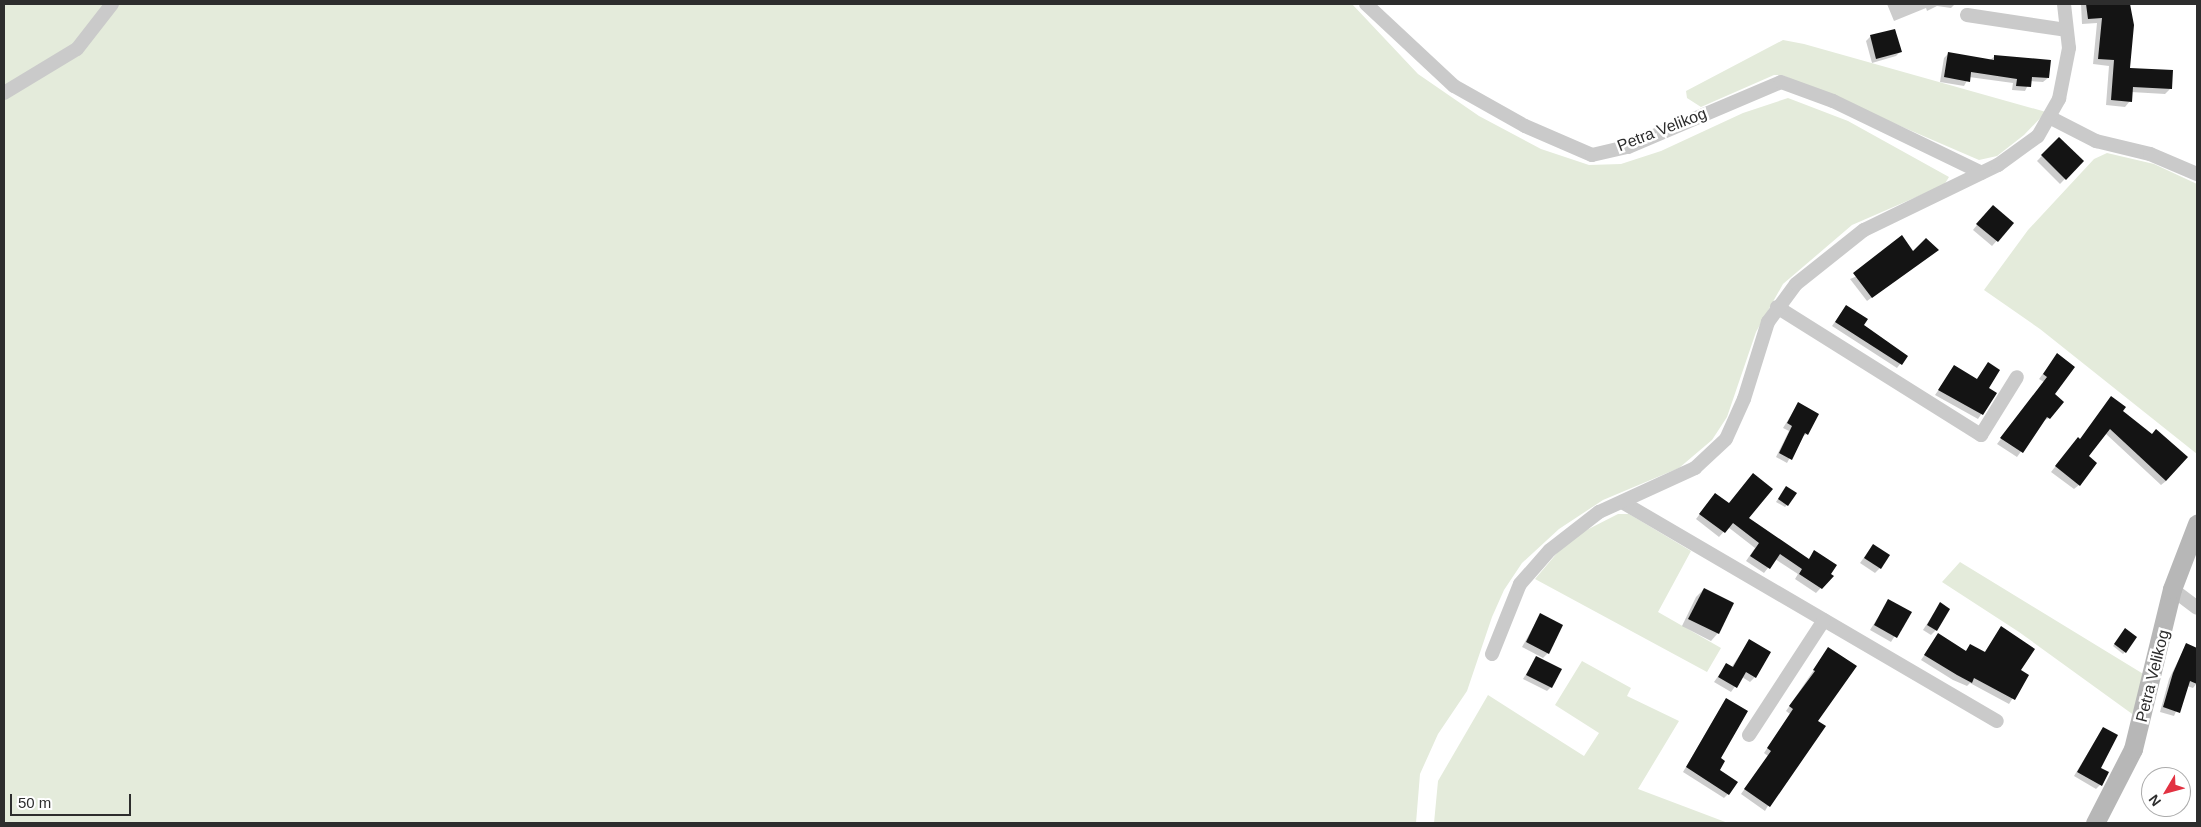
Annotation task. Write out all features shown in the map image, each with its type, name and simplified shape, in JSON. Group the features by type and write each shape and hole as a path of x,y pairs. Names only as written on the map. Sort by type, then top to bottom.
{"street":[{"path":"4,93 77,49 112,4"},
{"name":"Petra Velikog","path":"1366,4 1454,86 1525,126 1592,155 1628,147 1781,82 1833,101 1982,173"},
{"path":"1492,654 1510,602 1534,566 1566,535 1599,512 1695,468 1726,439 1744,399 1760,343 1777,307 1796,284 1864,230 2016,155 2038,136 2051,118 2059,99 2066,67 2069,48 2064,4"},
{"path":"1967,15 2066,30"},
{"path":"2051,118 2096,141 2150,154 2197,174"},
{"path":"1777,307 1981,435 2017,377"},
{"path":"1622,502 1997,721"},
{"name":"Petra Velikog","path":"2095,823 2133,749 2172,589 2197,524"},
{"path":"2172,589 2197,608"},
{"path":"1749,735 1824,620"}],"green space":[{"path":"4,4 1352,4 1418,74 1479,116 1541,149 1589,165 1621,164 1661,151 1743,113 1788,98 1848,121 1949,177 1944,185 1852,225 1783,284 1756,332 1727,417 1712,440 1679,468 1603,500 1559,529 1522,563 1504,590 1492,617 1467,691 1438,734 1420,774 1416,823 4,823"},
{"path":"1783,40 1804,44 2046,112 2024,135 1997,156 1979,160 1782,75 1774,75 1701,107 1687,98 1686,91"},
{"path":"2107,153 2154,164 2197,184 2197,454 2040,329 1984,290 2028,230 2094,159"},
{"path":"1618,514 1629,514 1691,551 1658,612 1721,648 1707,672 1535,579 1569,539"},
{"path":"1960,562 2145,675 2135,716 2019,632 1942,582"},
{"path":"1582,661 1631,688 1627,696 1679,721 1638,789 1728,823 1434,823 1438,781 1488,695 1584,756 1599,733 1555,705"}],"building":[{"path":"2086,4 2130,4 2134,25 2130,68 2173,70 2172,89 2133,87 2132,102 2111,100 2114,60 2098,59 2102,18 2088,19"},
{"path":"1895,29 1902,52 1876,59 1870,35"},
{"path":"1948,52 1994,60 1994,55 2051,60 2049,78 2032,77 2031,87 2016,86 2017,79 1971,72 1970,82 1944,77"},
{"path":"2059,137 2084,161 2066,180 2041,155"},
{"path":"1993,205 2014,223 1998,242 1976,224"},
{"path":"1902,235 1913,251 1926,238 1939,250 1872,298 1853,273"},
{"path":"1846,305 1868,319 1864,325 1908,356 1902,365 1835,322"},
{"path":"2057,353 2075,367 2055,394 2064,402 2050,419 2047,417 2023,453 2000,438 2047,377 2043,374"},
{"path":"1988,362 2000,370 1989,388 1997,393 1983,415 1938,390 1954,365 1977,379"},
{"path":"2111,396 2126,407 2123,411 2152,434 2156,429 2188,457 2166,481 2110,429 2089,456 2097,463 2080,486 2055,466 2078,437 2080,439"},
{"path":"1798,402 1819,414 1808,435 1805,433 1792,460 1779,453 1792,426 1787,423"},
{"path":"1753,473 1773,489 1749,518 1809,559 1814,550 1837,565 1831,574 1834,576 1822,589 1799,574 1802,569 1780,554 1770,569 1750,556 1759,543 1733,523 1725,533 1699,514 1715,493 1729,503"},
{"path":"1786,486 1797,493 1788,506 1778,499"},
{"path":"1873,544 1890,555 1881,569 1864,558"},
{"path":"1704,588 1734,603 1719,634 1688,619"},
{"path":"1888,599 1912,612 1897,638 1874,625"},
{"path":"1940,602 1950,609 1937,631 1927,625"},
{"path":"1540,613 1563,625 1549,654 1526,642"},
{"path":"2001,626 2035,649 2021,670 2029,675 2015,700 1974,678 1972,683 1924,655 1938,633 1966,651 1970,644 1985,652"},
{"path":"2125,628 2137,637 2126,653 2114,644"},
{"path":"1749,639 1771,652 1756,678 1746,672 1737,688 1718,677 1726,663 1733,667"},
{"path":"2186,643 2197,648 2197,684 2190,681 2180,713 2163,707 2173,673"},
{"path":"1828,647 1857,666 1818,721 1826,726 1770,807 1744,789 1771,751 1767,748 1793,709 1789,706 1815,671 1813,670"},
{"path":"1536,656 1562,669 1552,688 1526,675"},
{"path":"1726,698 1748,711 1721,758 1725,761 1720,770 1738,782 1729,795 1686,767"},
{"path":"2103,727 2118,735 2101,768 2109,772 2102,786 2077,772"}]}
